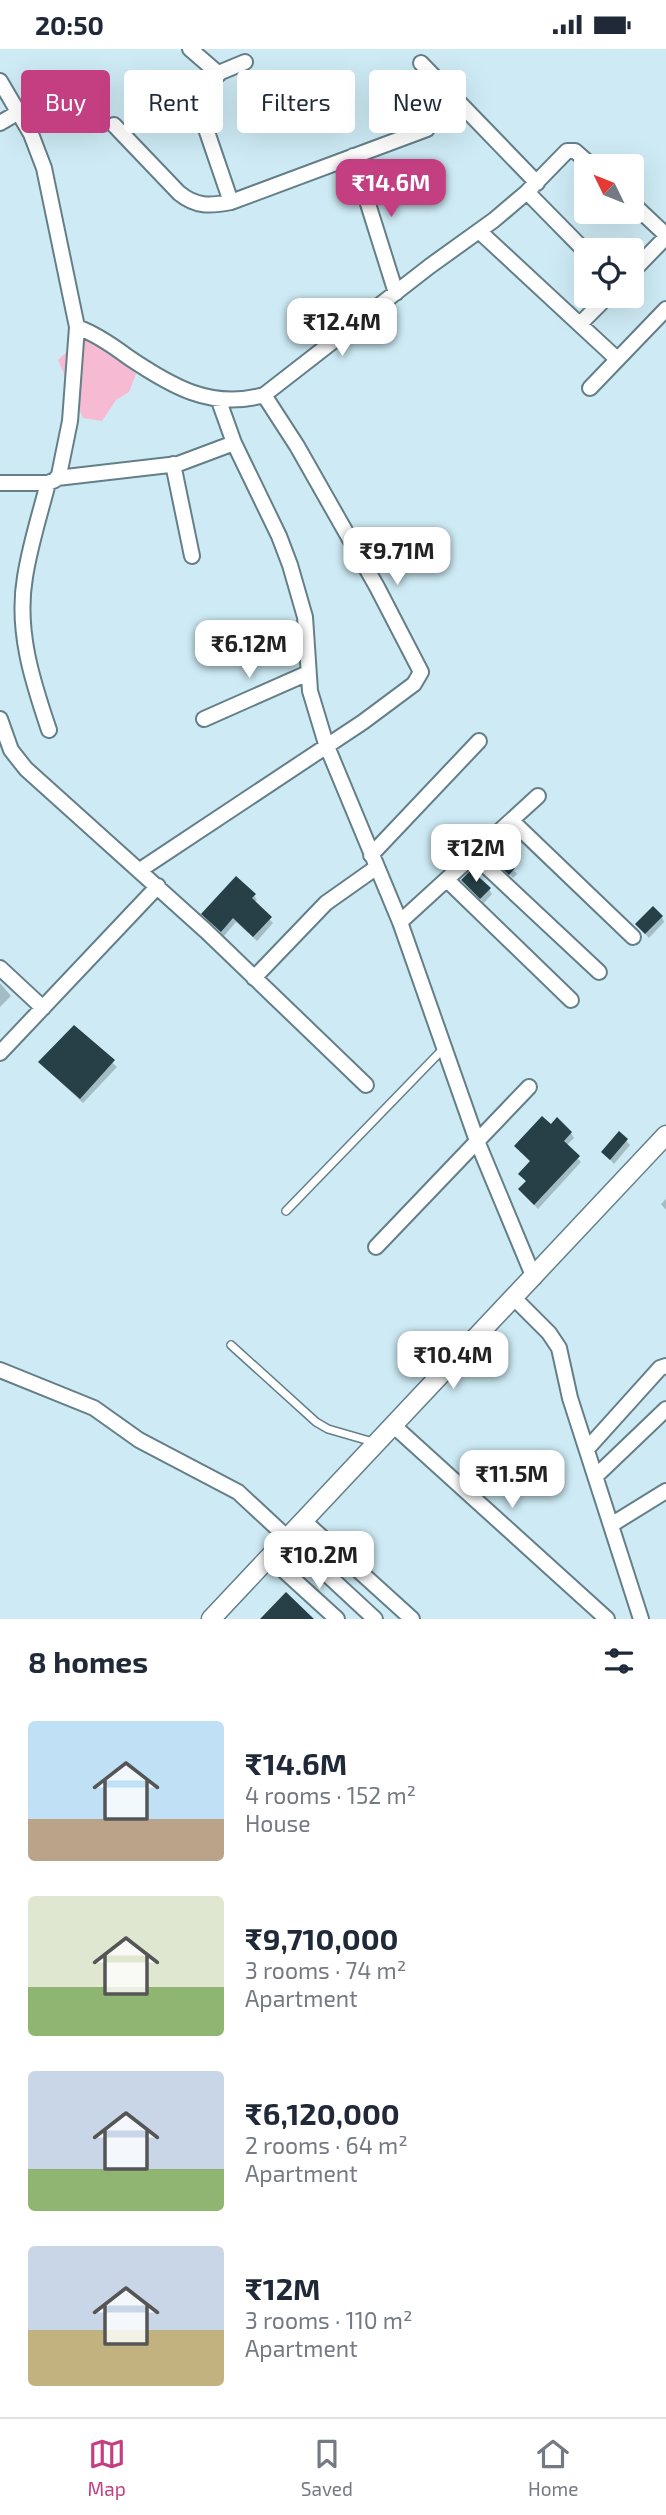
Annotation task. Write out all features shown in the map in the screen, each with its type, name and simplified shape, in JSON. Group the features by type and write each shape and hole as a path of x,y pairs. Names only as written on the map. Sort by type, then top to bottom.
{"street":[{"path":"190,49 214,70"},
{"path":"223,72 245,62"},
{"path":"421,63 574,238"},
{"path":"0,81 31,134 44,168 76,327 66,450 52,480 25,577 23,619 29,665 49,730"},
{"path":"0,123 19,113"},
{"path":"114,125 169,184 189,201 209,206 231,202 416,133"},
{"path":"207,133 231,202"},
{"path":"76,327 100,338 160,377 219,401 246,400 264,395 479,231 532,187 564,154 571,149 577,154"},
{"path":"353,156 396,293"},
{"path":"644,215 666,236 644,259"},
{"path":"479,231 617,359"},
{"path":"580,324 596,308"},
{"path":"590,388 666,309"},
{"path":"140,870 326,744 363,722 414,684 421,672 363,563 264,395"},
{"path":"219,401 234,443 279,536 290,565 305,617 308,673 314,708 326,744 400,922 477,1140 534,1278"},
{"path":"0,483 52,480 173,464 197,458 234,443"},
{"path":"173,464 192,557"},
{"path":"204,719 308,673"},
{"path":"0,719 11,750 26,769 158,886 366,1085"},
{"path":"254,978 327,903 374,861 479,740"},
{"path":"400,922 538,796"},
{"path":"512,821 633,937"},
{"path":"474,855 598,972"},
{"path":"447,880 571,1000"},
{"path":"0,1053 158,886"},
{"path":"0,968 43,1008"},
{"path":"376,1247 528,1087"},
{"path":"211,1619 666,1135"},
{"path":"514,1298 549,1333 558,1348 565,1383 641,1619"},
{"path":"587,1449 660,1368 666,1366"},
{"path":"0,1370 94,1408 139,1440 238,1492 375,1619"},
{"path":"596,1476 666,1409"},
{"path":"394,1426 607,1619"},
{"path":"611,1525 666,1491"},
{"path":"304,1521 412,1619"},
{"path":"269,1557 337,1619"}],"lane":[{"path":"286,1211 444,1048"},
{"path":"231,1345 316,1422 328,1429 377,1443"}],"shaded area":[{"path":"76,334 104,346 136,374 129,392 116,400 102,421 83,418 58,360 71,348"}],"building":[{"path":"504,840 515,851 507,860 515,868 509,875 488,855"},
{"path":"471,870 491,888 480,899 461,880"},
{"path":"236,876 256,894 252,898 272,917 253,937 233,918 221,932 201,914"},
{"path":"653,906 663,916 645,934 635,924"},
{"path":"74,1025 115,1060 80,1099 38,1062"},
{"path":"542,1116 551,1124 557,1117 572,1132 564,1141 580,1156 534,1205 518,1189 526,1181 518,1174 530,1161 514,1146"},
{"path":"619,1131 628,1139 610,1160 601,1152"},
{"path":"286,1592 314,1619 260,1619"}]}
